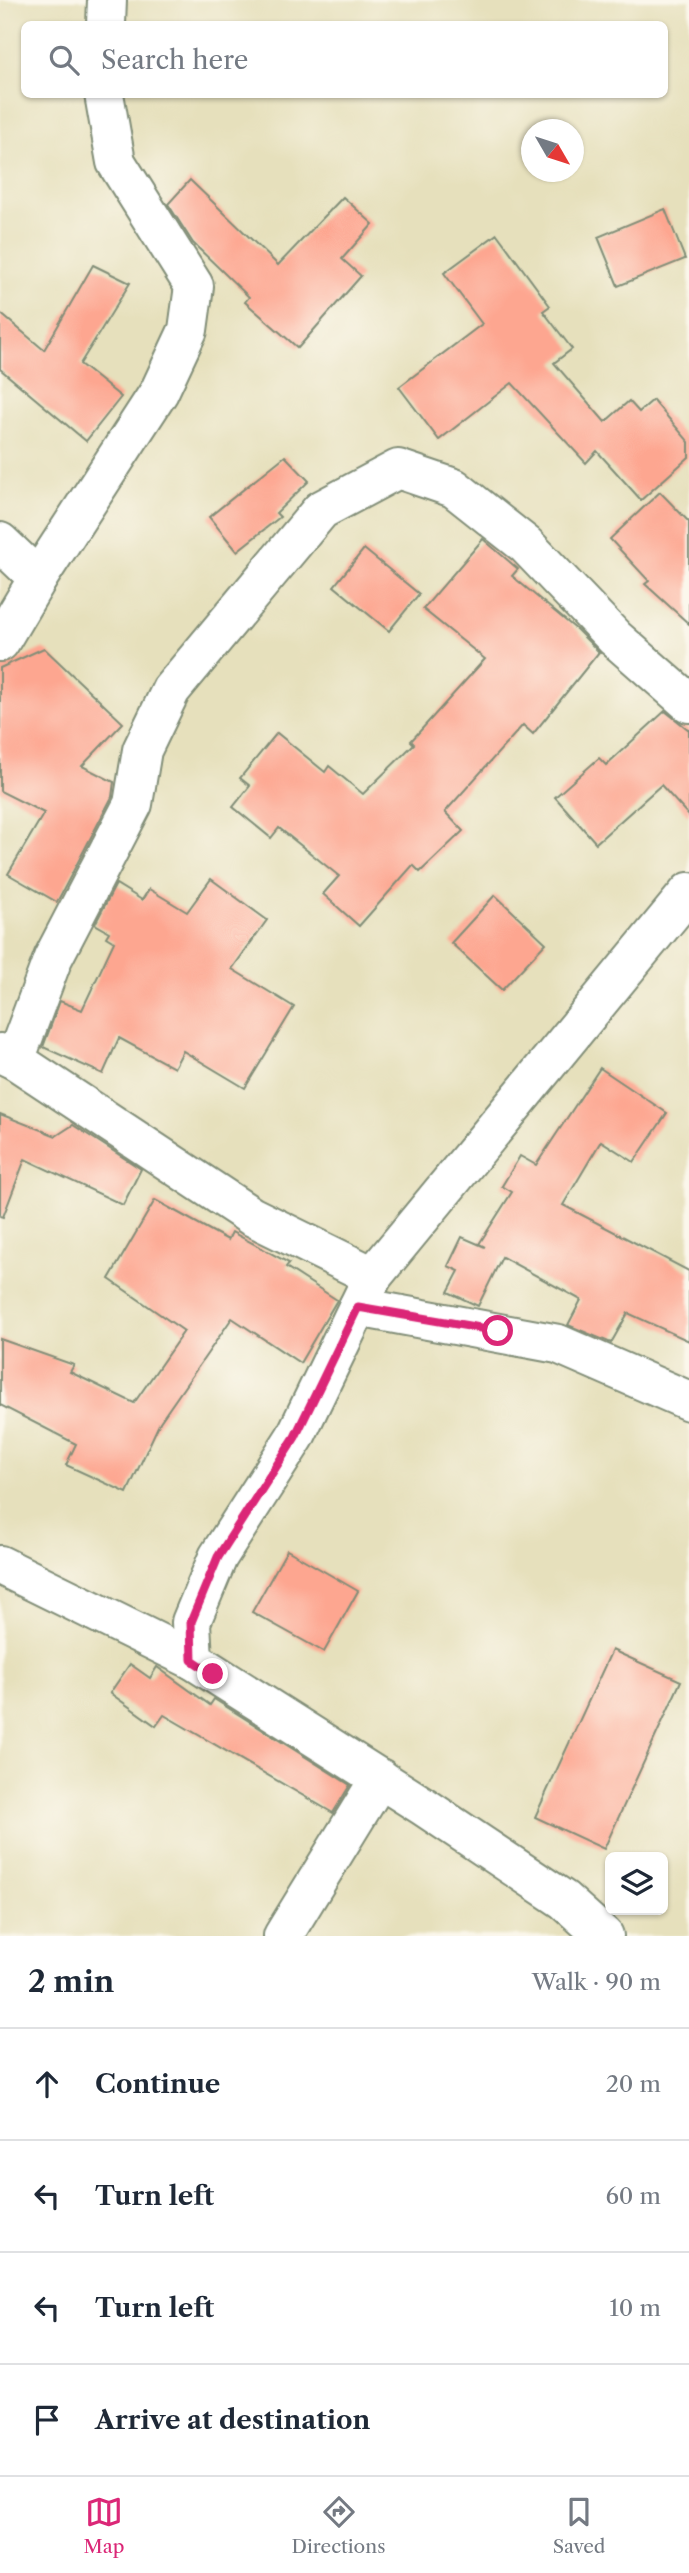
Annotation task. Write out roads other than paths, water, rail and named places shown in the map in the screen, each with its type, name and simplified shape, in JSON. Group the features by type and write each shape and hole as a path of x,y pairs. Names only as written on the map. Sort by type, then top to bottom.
{"street":[{"path":"106,21 107,0"},
{"path":"0,642 38,578 159,392 188,330 194,286 116,162 105,98"},
{"path":"689,703 615,638 526,545 454,488 398,469 321,510 171,690 142,750 133,804 53,958 7,1056 366,1292 558,1344 689,1401"},
{"path":"0,542 38,578"},
{"path":"192,1660 191,1622 218,1557 295,1437 366,1292 689,892"},
{"path":"0,1565 192,1660 380,1778 564,1900 604,1936"},
{"path":"283,1936 380,1778"}]}
